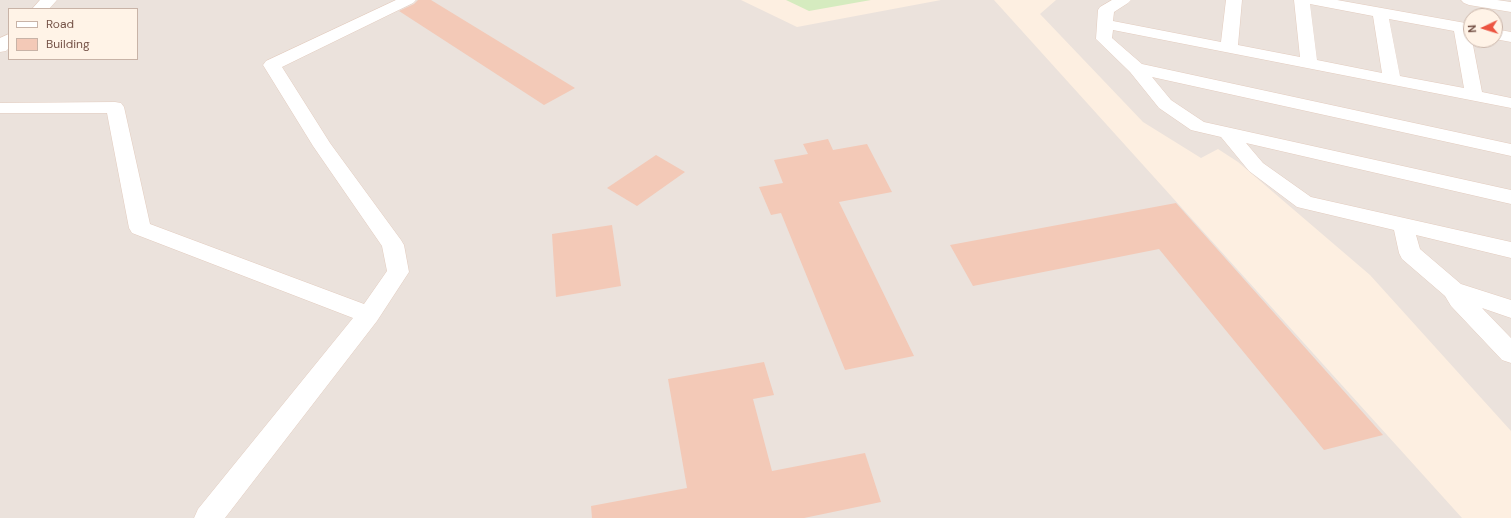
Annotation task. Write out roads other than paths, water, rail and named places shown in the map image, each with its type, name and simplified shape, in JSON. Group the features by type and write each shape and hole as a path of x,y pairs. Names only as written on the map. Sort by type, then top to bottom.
{"lane":[{"path":"41,8 49,0"},
{"path":"208,518 369,315 398,272 393,245 323,146 272,65 408,0"},
{"path":"1123,0 1106,10 1104,39 1136,68 1165,104 1198,126 1511,197"},
{"path":"1229,48 1234,0"},
{"path":"1302,0 1309,64"},
{"path":"1311,0 1463,28"},
{"path":"1469,0 1511,7"},
{"path":"1380,13 1392,80"},
{"path":"1105,24 1511,103"},
{"path":"0,47 8,40"},
{"path":"1469,48 1474,96"},
{"path":"1136,68 1511,150"},
{"path":"0,108 116,107 140,228 369,315"},
{"path":"1228,133 1256,167 1304,202 1511,250"},
{"path":"1403,225 1410,253 1453,290 1459,300 1511,353"},
{"path":"1453,290 1511,309"}]}
